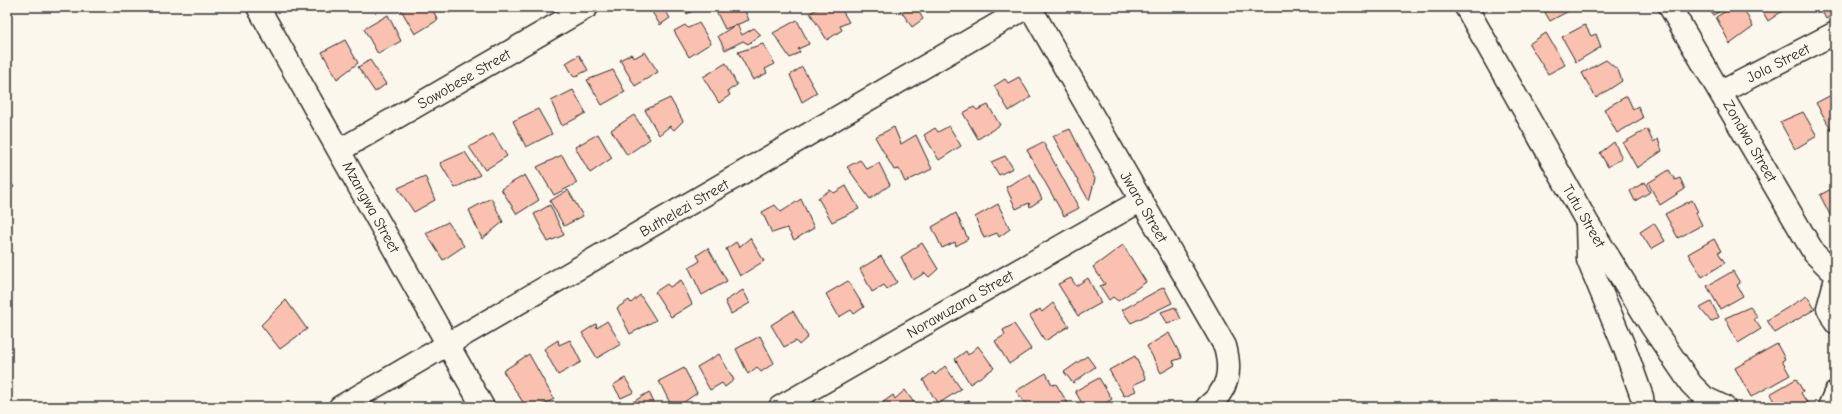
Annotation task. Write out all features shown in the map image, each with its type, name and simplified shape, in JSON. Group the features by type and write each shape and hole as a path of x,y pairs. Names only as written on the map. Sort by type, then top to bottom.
{"street":[{"name":"Mzangwa Street","path":"258,7 340,150 447,345 483,407"},
{"name":"Sowobese Street","path":"340,150 587,7"},
{"name":"Jwara Street","path":"1029,7 1225,346 1228,366 1224,389 1207,407"},
{"name":"Buthelezi Street","path":"340,407 1029,7"},
{"name":"Tutu Street","path":"1466,7 1587,222 1652,327 1691,384 1705,398 1724,407"},
{"name":"Zondwa Street","path":"1670,7 1814,253 1830,269 1835,270"},
{"name":"Jola Street","path":"1721,92 1835,33"},
{"name":"Norawuzana Street","path":"780,407 1140,201"},
{"path":"1587,222 1588,260 1625,350 1642,397 1643,407"},
{"path":"1835,282 1828,308 1835,322"},
{"path":"1829,407 1835,393"}],"building":[{"path":"431,7 438,20 415,34 400,8"},
{"path":"446,7 459,7 449,13"},
{"path":"649,7 663,7 670,18 660,25"},
{"path":"683,7 700,7 687,14"},
{"path":"714,7 743,7 749,20 725,29"},
{"path":"820,7 840,7 849,22 840,26 842,30 827,40 810,13"},
{"path":"898,7 916,7 923,19 912,27"},
{"path":"1542,7 1576,7 1550,21"},
{"path":"1708,7 1728,7 1713,15"},
{"path":"1733,7 1743,7 1753,27 1730,44 1716,17"},
{"path":"1760,7 1788,7 1768,21"},
{"path":"1820,7 1835,7 1835,13 1826,19"},
{"path":"388,15 401,41 378,54 364,29"},
{"path":"797,20 809,44 798,49 800,52 790,58 773,33"},
{"path":"699,23 711,43 689,57 674,31 685,25 688,28"},
{"path":"737,24 742,35 754,28 761,35 748,44 743,41 725,50 718,36"},
{"path":"1585,25 1591,36 1596,34 1601,47 1576,62 1562,37"},
{"path":"1546,33 1565,65 1548,74 1529,44"},
{"path":"345,40 358,63 337,79 322,52"},
{"path":"763,44 775,64 765,69 767,73 753,80 738,52"},
{"path":"645,52 658,72 635,86 620,60 631,54 634,58"},
{"path":"579,55 588,70 574,77 566,63"},
{"path":"370,60 386,84 375,92 358,67"},
{"path":"1606,60 1618,70 1622,81 1596,98 1582,73"},
{"path":"726,63 737,85 728,91 730,95 719,103 703,77"},
{"path":"802,67 817,93 802,102 790,75"},
{"path":"613,70 625,92 602,105 587,80"},
{"path":"1019,77 1031,97 1009,111 994,86 1005,79 1008,83"},
{"path":"573,90 586,113 562,126 551,101"},
{"path":"1835,93 1835,126 1831,129 1816,103"},
{"path":"1627,96 1633,109 1638,106 1643,118 1617,133 1604,109"},
{"path":"670,98 683,121 674,130 670,126 659,135 645,110"},
{"path":"988,105 1000,125 978,139 963,113 974,107 977,110"},
{"path":"538,109 552,134 526,147 513,121"},
{"path":"1803,112 1817,136 1795,149 1780,122"},
{"path":"634,115 650,139 627,155 611,130"},
{"path":"949,126 961,146 939,160 924,135 935,128 938,132"},
{"path":"894,127 901,144 916,135 932,169 905,182 899,169 894,170 875,137"},
{"path":"1070,129 1095,179 1089,201 1053,136"},
{"path":"1647,129 1653,142 1658,139 1662,151 1637,168 1623,143"},
{"path":"493,134 507,156 485,170 469,147"},
{"path":"598,134 612,158 590,173 575,147"},
{"path":"1043,142 1079,208 1064,216 1027,150"},
{"path":"1614,142 1622,158 1608,167 1600,153"},
{"path":"465,152 480,175 455,188 440,163"},
{"path":"562,155 577,183 554,195 537,167"},
{"path":"1005,156 1013,168 999,175 991,162"},
{"path":"860,160 867,169 879,163 890,185 870,199 847,167"},
{"path":"1669,170 1675,180 1680,178 1685,189 1660,205 1648,183"},
{"path":"1030,174 1042,199 1030,207 1029,203 1016,209 1006,187"},
{"path":"525,175 539,200 517,214 501,189"},
{"path":"425,176 435,200 414,212 398,188"},
{"path":"7,178 14,187 7,192"},
{"path":"1645,182 1650,192 1635,201 1630,191"},
{"path":"846,186 859,209 832,222 818,198 830,190 834,193"},
{"path":"1835,187 1835,225 1820,195"},
{"path":"568,190 583,216 564,226 550,201"},
{"path":"491,198 503,222 482,239 469,210"},
{"path":"801,199 814,228 794,240 787,228 772,233 762,212 775,205 781,212"},
{"path":"1692,200 1702,225 1678,238 1665,214"},
{"path":"998,204 1010,229 999,237 997,233 984,238 975,217"},
{"path":"550,205 564,235 548,242 534,214"},
{"path":"956,213 968,239 956,246 955,242 942,248 932,227"},
{"path":"448,222 464,246 443,260 426,233"},
{"path":"1654,223 1665,241 1651,249 1640,232"},
{"path":"750,238 764,261 740,276 726,249 736,242 739,247"},
{"path":"1714,239 1721,251 1718,252 1725,263 1702,277 1688,254"},
{"path":"922,243 938,269 929,277 925,273 913,280 901,257"},
{"path":"1123,245 1146,282 1118,301 1113,297 1109,300 1100,286 1105,284 1093,267"},
{"path":"708,248 727,281 702,295 689,268 700,261 697,255"},
{"path":"881,256 897,282 887,289 884,285 872,292 860,269"},
{"path":"1733,271 1740,283 1737,285 1743,296 1720,309 1707,286"},
{"path":"1071,278 1076,286 1088,278 1101,303 1078,316 1058,284"},
{"path":"681,280 692,304 671,317 655,292 667,284 670,287"},
{"path":"848,281 864,307 854,314 851,310 839,317 826,294"},
{"path":"1164,287 1172,303 1131,323 1122,310"},
{"path":"743,290 750,303 731,314 725,301"},
{"path":"640,295 656,320 630,334 617,308 629,300 631,303"},
{"path":"1807,296 1815,309 1775,333 1767,320"},
{"path":"286,300 307,329 280,349 261,325"},
{"path":"1711,302 1719,317 1711,322 1700,308"},
{"path":"1053,303 1069,326 1045,341 1030,316 1040,309 1042,312"},
{"path":"1175,307 1181,319 1167,323 1161,312"},
{"path":"1750,307 1758,317 1754,319 1761,329 1738,343 1725,318"},
{"path":"793,311 808,337 799,345 796,341 784,347 771,325"},
{"path":"607,321 621,344 597,358 582,333 596,324 597,328"},
{"path":"1014,324 1031,349 1009,364 995,341 1005,335 1003,330"},
{"path":"1169,333 1182,358 1173,361 1175,365 1161,373 1147,346"},
{"path":"760,336 774,363 761,372 757,367 748,374 736,349"},
{"path":"558,340 559,345 570,340 581,362 558,375 544,349"},
{"path":"1777,344 1785,359 1782,361 1790,375 1751,397 1735,368"},
{"path":"978,346 994,368 970,384 955,359 966,351 968,355"},
{"path":"529,354 554,399 538,407 526,407 503,371"},
{"path":"719,354 734,380 725,387 722,383 710,390 697,367"},
{"path":"1087,356 1095,367 1073,383 1064,372"},
{"path":"1135,356 1146,379 1133,385 1136,391 1124,396 1109,370"},
{"path":"945,366 961,389 938,404 923,380 933,372 935,375"},
{"path":"684,368 697,393 677,407 672,407 659,381"},
{"path":"1046,373 1052,385 1056,384 1070,407 1033,407 1032,405 1028,407 1016,391"},
{"path":"625,378 634,392 621,398 613,385"},
{"path":"1099,378 1112,399 1100,407 1084,407 1075,391"},
{"path":"1796,379 1803,391 1801,393 1808,404 1802,407 1777,407 1770,394"},
{"path":"905,390 917,407 885,407 882,403 893,395 895,399"},
{"path":"649,392 656,407 625,407"},
{"path":"969,401 972,407 958,407"}]}
